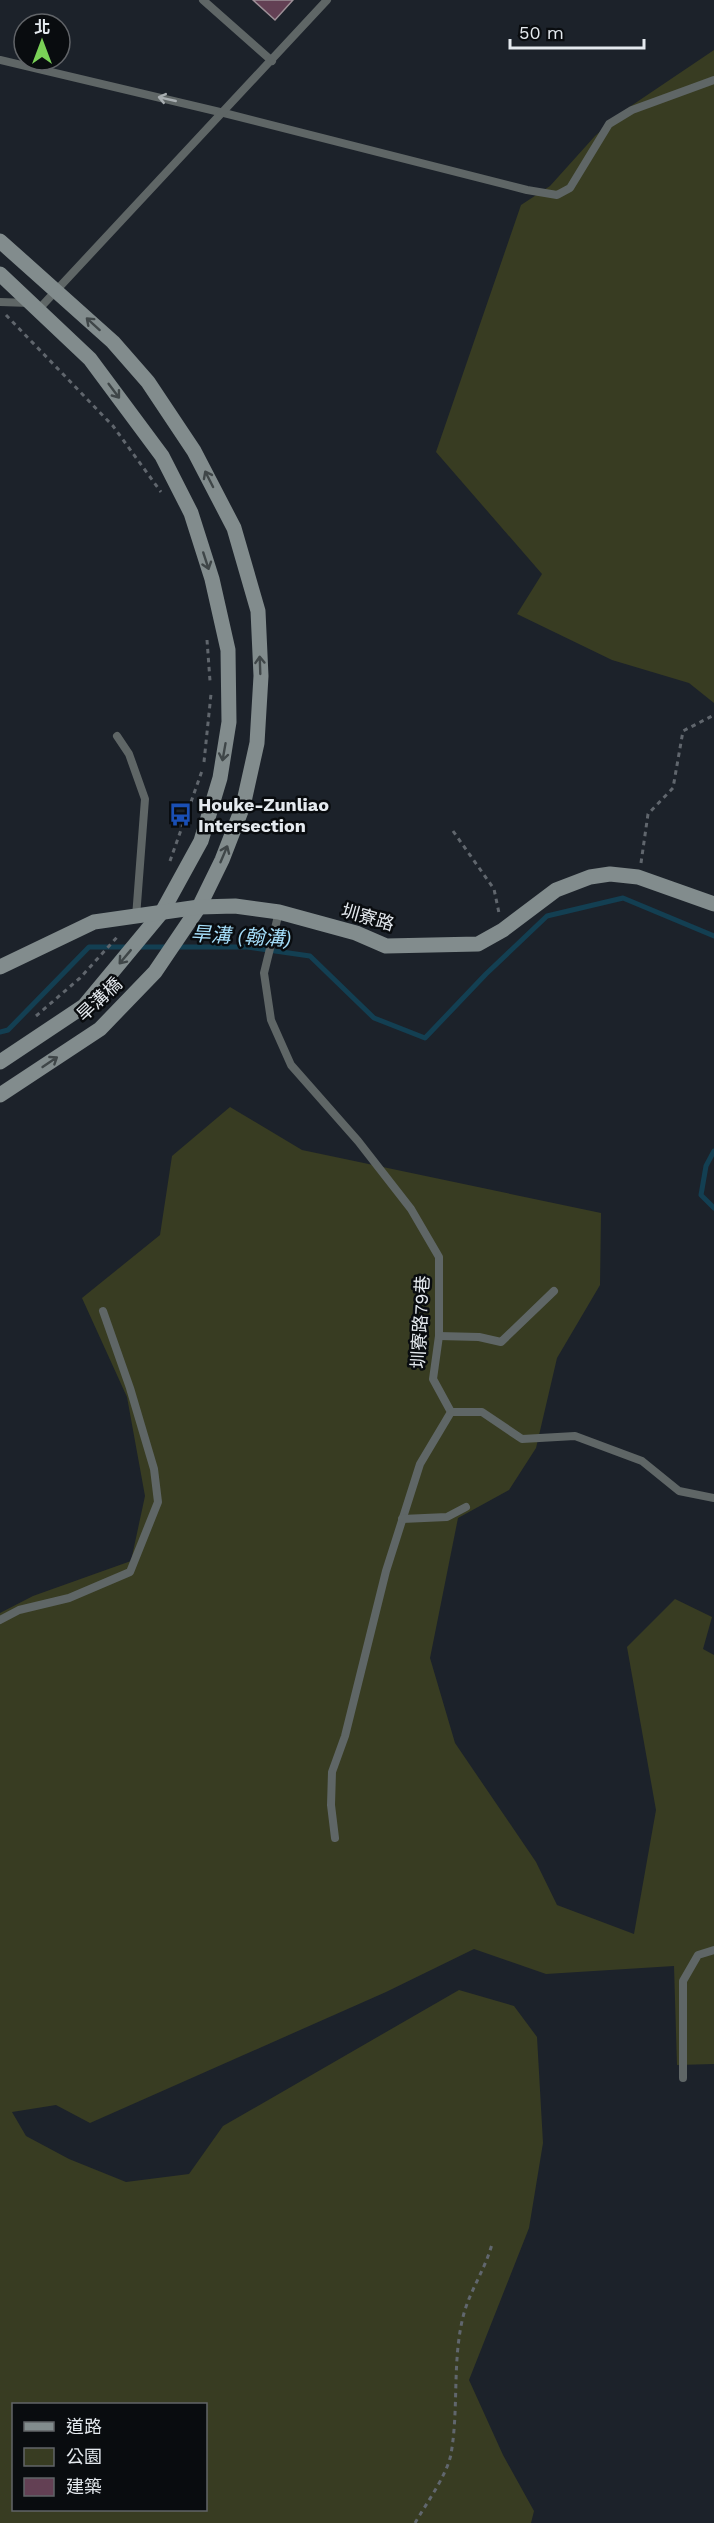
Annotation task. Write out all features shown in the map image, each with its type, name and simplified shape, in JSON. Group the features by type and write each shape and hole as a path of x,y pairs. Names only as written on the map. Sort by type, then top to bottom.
{"street":[{"name":"旱溝橋","path":"0,241 113,342 148,382 194,451 234,528 258,611 261,676 257,742 243,806 222,860 199,907 154,972 100,1029 1,1095"},
{"name":"旱溝橋","path":"0,274 90,359 162,456 191,513 212,579 228,650 229,722 220,778 201,841 162,912 84,1006 0,1062"},
{"name":"圳寮路","path":"0,967 94,922 199,907 235,906 279,912 356,933 386,946 478,944 503,930 556,890 590,877 610,874 639,876 714,904"}],"lane":[{"path":"203,0 272,61"},
{"path":"0,302 34,306 56,290 224,113 327,0"},
{"path":"0,60 224,113 527,190 557,195 570,188 609,124 632,110 714,80"},
{"path":"117,736 129,754 145,799 136,917"},
{"name":"圳寮路79巷","path":"279,912 264,974 271,1020 291,1065 358,1141 411,1209 439,1257 439,1336 434,1378 451,1412"},
{"path":"439,1336 478,1337 501,1342 554,1291"},
{"path":"0,1620 19,1610 69,1598 130,1572 158,1502 154,1469 130,1388 103,1311"},
{"path":"335,1838 331,1805 332,1772 345,1736 386,1571 420,1464 451,1412 482,1412 522,1439 575,1436 642,1461 679,1491 714,1498"},
{"path":"402,1519 447,1517 466,1508"},
{"path":"683,2078 683,1981 698,1955 714,1950"}],"path":[{"path":"0,310 26,334 113,426 166,500"},
{"path":"168,866 204,767 211,690 207,637"},
{"path":"639,876 648,814 673,788 683,731 714,715"},
{"path":"453,831 494,889 503,930"},
{"path":"30,1022 80,978 136,917"},
{"path":"415,2523 451,2456 457,2396 456,2360 463,2315 492,2244"}],"green space":[{"path":"714,50 714,703 689,683 612,660 517,614 542,574 436,452 521,205 550,186 595,136 622,112"},
{"path":"230,1107 302,1150 601,1213 600,1285 557,1358 536,1448 509,1490 458,1518 430,1658 455,1743 536,1862 557,1905 634,1934 656,1810 627,1647 675,1599 712,1617 703,1649 714,1655 714,2064 677,2065 674,1966 546,1974 474,1949 386,1992 90,2123 56,2105 12,2112 26,2136 69,2159 126,2182 189,2174 223,2126 459,1990 514,2006 537,2037 543,2143 529,2228 469,2380 503,2455 534,2511 531,2523 0,2523 0,1613 33,1596 131,1561 145,1496 127,1397 82,1298 160,1235 172,1156"}],"building":[{"path":"253,0 293,0 275,20"}],"waterway":[{"name":"旱溝 (翰溝)","path":"137,947 247,947 310,956 374,1018 425,1038 486,974 547,916 623,898 714,936"},
{"name":"旱溝 (翰溝)","path":"0,1032 8,1030 89,947 128,947"},
{"name":"旱溝 (翰溝)","path":"714,1151 706,1166 701,1195 714,1208"}],"place":[{"name":"Houke-Zunliao Intersection","path":"180,814"}]}
